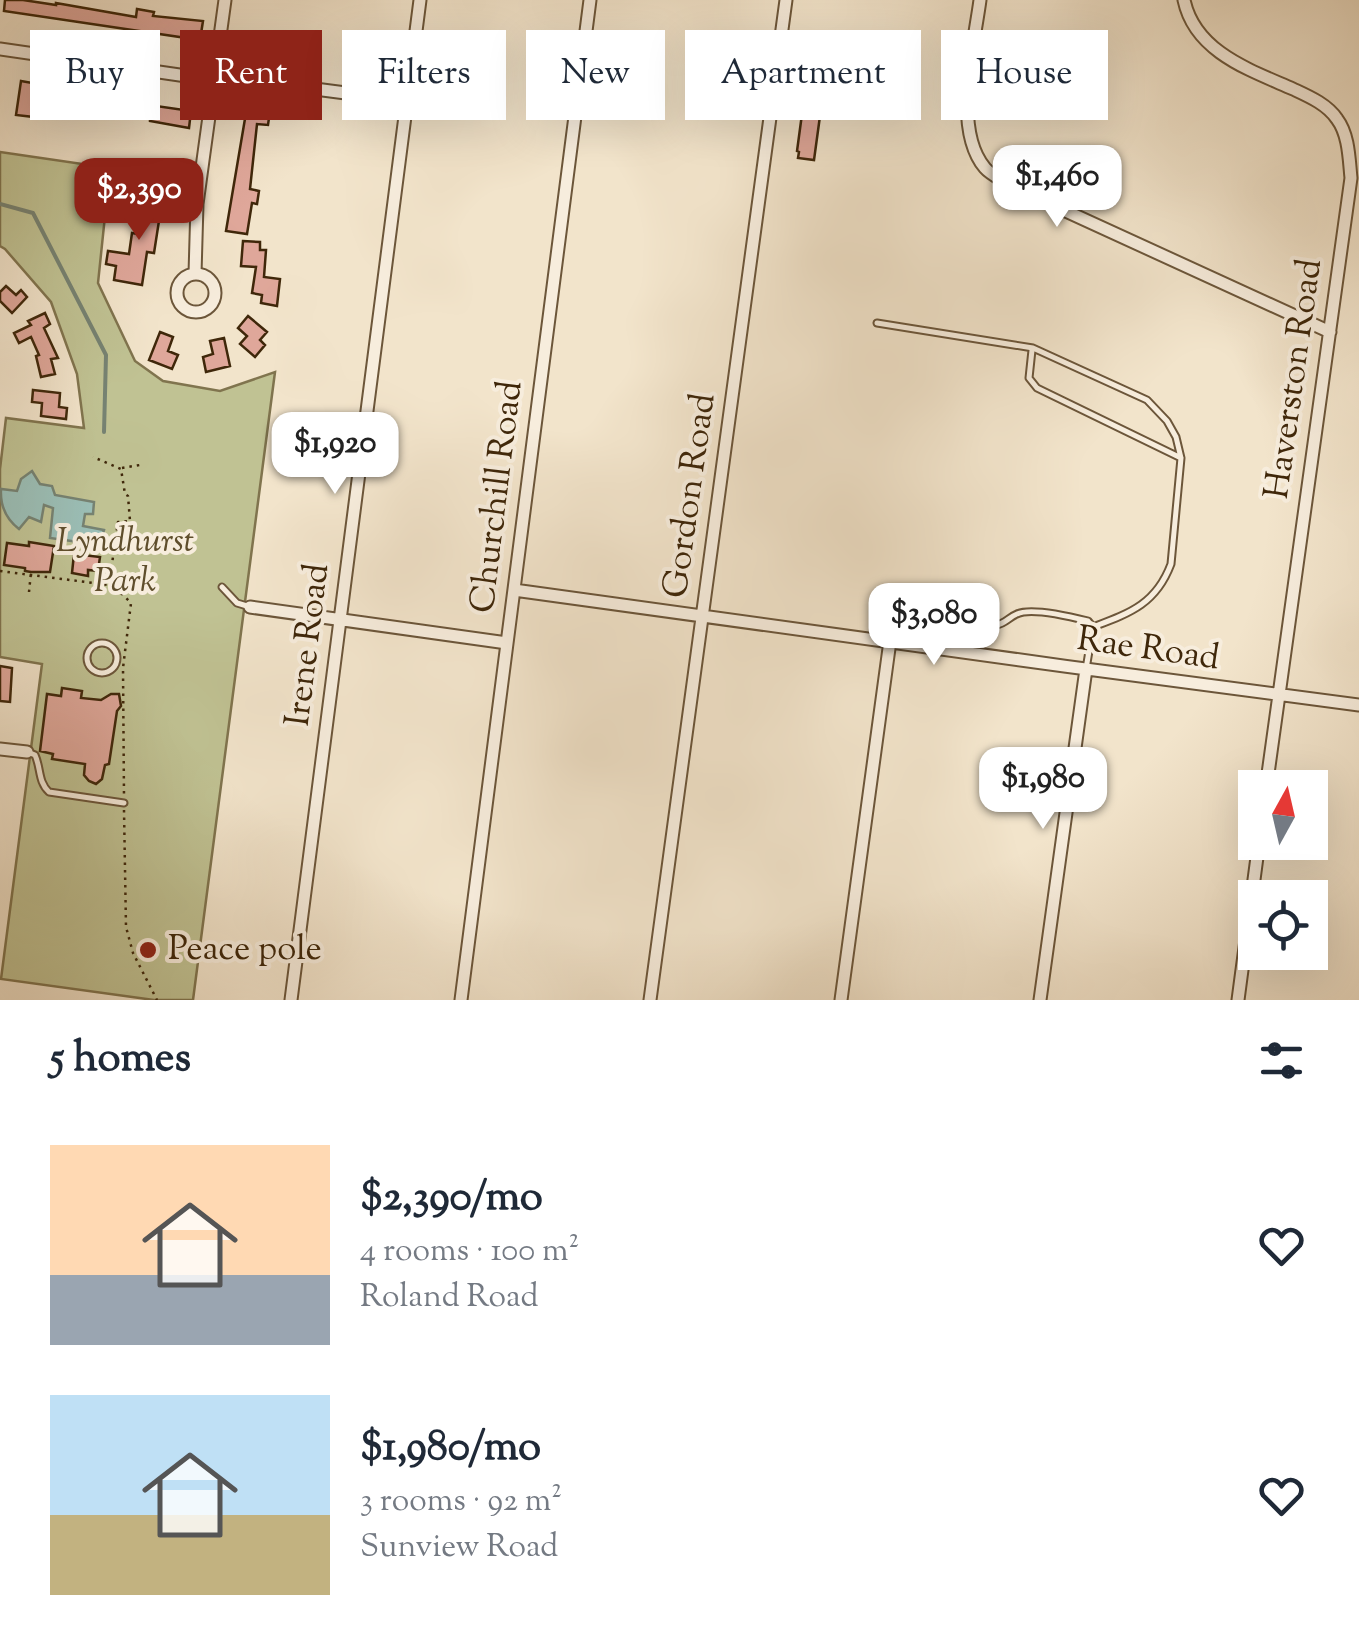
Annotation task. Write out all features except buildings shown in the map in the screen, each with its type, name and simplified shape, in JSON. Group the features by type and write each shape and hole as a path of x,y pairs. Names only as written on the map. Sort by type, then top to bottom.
{"street":[{"path":"221,30 225,0"},
{"name":"Irene Road","path":"416,30 420,0"},
{"name":"Churchill Road","path":"462,1000 590,0"},
{"name":"Gordon Road","path":"650,1000 786,0"},
{"path":"980,0 966,111 972,144 986,168 1010,186 1330,332"},
{"name":"Haverston Road","path":"1184,0 1187,14 1202,36 1229,60 1316,99 1338,119 1348,145 1351,178 1269,770"},
{"path":"0,49 180,75"},
{"path":"195,274 197,204 209,120"},
{"name":"Irene Road","path":"291,1000 404,120"},
{"name":"Rae Road","path":"514,590 1359,706"},
{"path":"250,607 508,643"},
{"path":"841,1000 890,640"},
{"path":"1040,1000 1086,669"},
{"path":"0,748 26,752"},
{"path":"1238,1000 1257,860"}],"lane":[{"path":"878,323 1033,348 1147,400 1167,421 1181,458 1171,564 1166,579 1157,594 1119,618 1094,626"},
{"path":"1033,348 1028,378 1037,388 1181,458"},
{"path":"222,587 237,603 250,607"},
{"path":"890,640 894,614 902,602 916,597 963,604 983,622 997,625 1018,613 1030,612 1076,618 1094,626"},
{"path":"1086,669 1094,626"},
{"path":"102,643 111,646 117,658 114,668 106,673 92,669 88,660 92,647 102,643"},
{"path":"26,752 35,755 41,784 49,792 124,803"}],"path":[{"path":"93,457 120,469 140,465"},
{"path":"108,585 118,522 130,521 120,469"},
{"path":"0,571 108,585 131,603 124,668 126,927 132,953 156,1000"},
{"path":"29,592 31,573"}],"green space":[{"name":"Lyndhurst Park","path":"0,152 110,168 98,283 135,361 163,381 220,391 275,372 193,1000 154,1000 1,979 42,664 0,657 0,469 6,418 84,428 77,374 51,302 0,246"}],"water":[{"path":"32,471 40,484 52,486 55,495 94,502 93,514 85,514 83,526 104,530 100,545 50,538 53,508 44,505 41,522 29,517 19,529 11,521 3,506 1,489 17,491 21,479"}],"waterway":[{"path":"0,204 33,213 106,355 104,432"}],"place":[{"name":"Peace pole","path":"148,950"}]}
